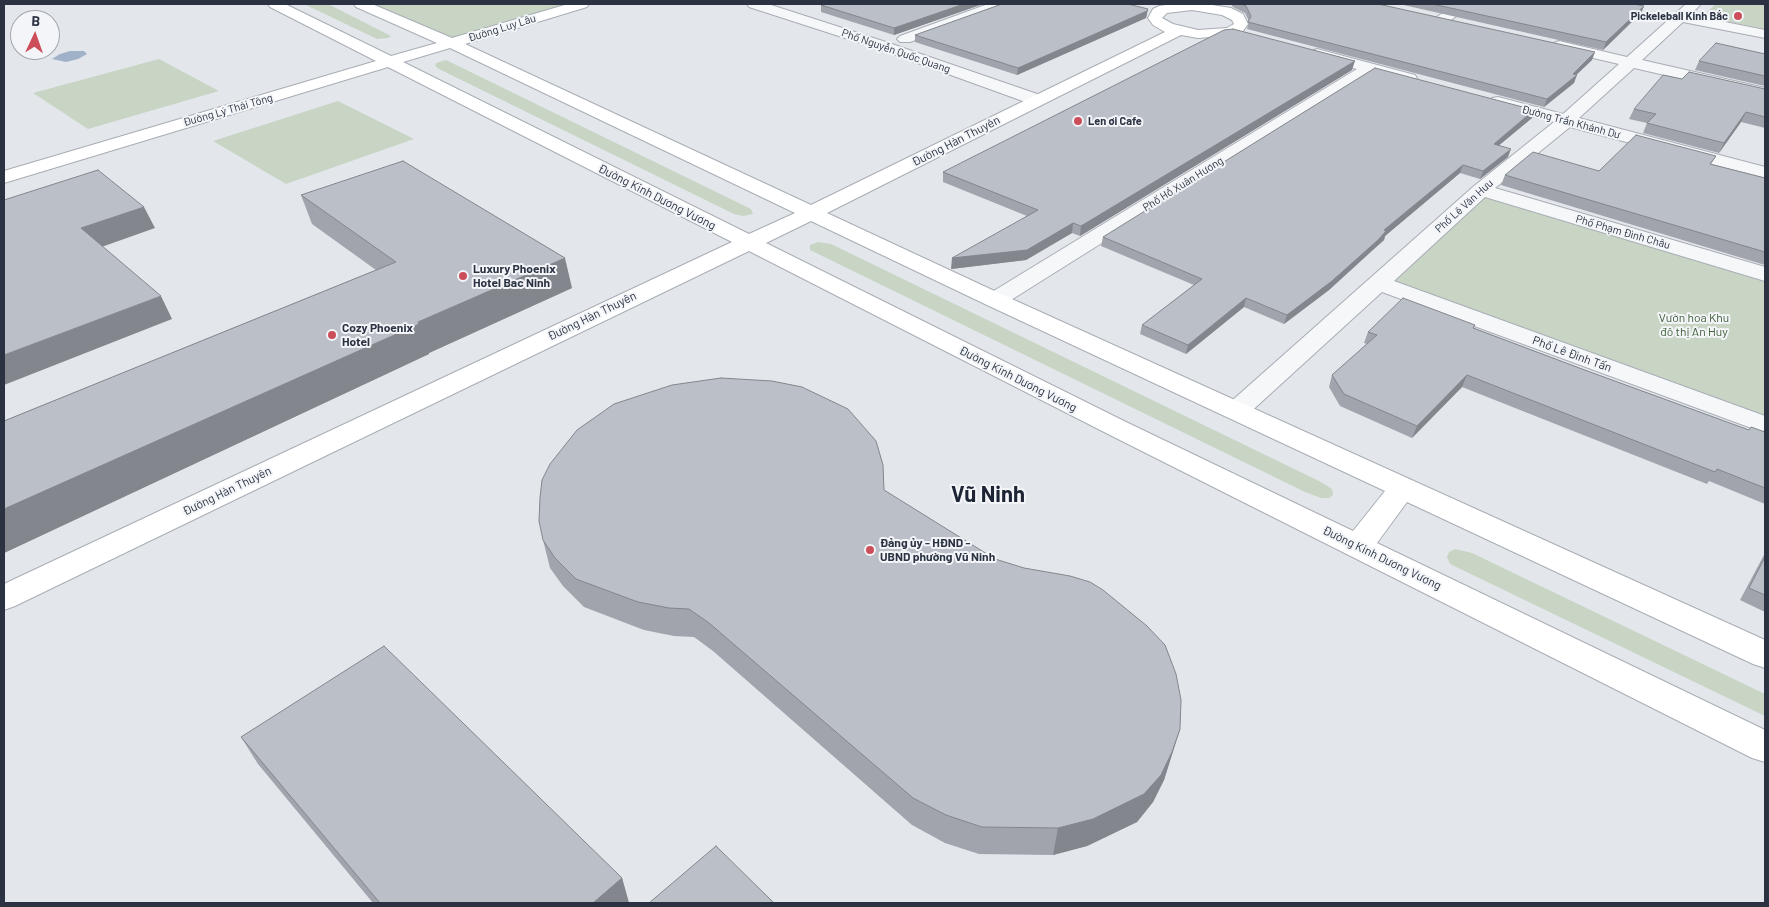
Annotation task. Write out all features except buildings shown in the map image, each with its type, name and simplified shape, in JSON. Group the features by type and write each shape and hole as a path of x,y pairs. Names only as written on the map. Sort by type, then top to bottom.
{"main road":[{"name":"Đường Kinh Dương Vương","path":"275,4 1108,424 1765,747"},
{"path":"361,4 812,212 995,300 1765,655"},
{"name":"Đường Luy Lâu","path":"451,44 582,4"},
{"path":"1178,6 1220,6 1240,20 1240,26 1232,31 1212,34 1178,31 1157,21 1153,11 1178,6"},
{"name":"Đường Hàn Thuyên","path":"4,598 812,212 1178,31"},
{"name":"Đường Lý Thái Tông","path":"4,177 451,44"},
{"path":"1358,546 1404,488"}],"street":[{"name":"Phố Nguyễn Quốc Quang","path":"754,4 884,46 1037,100"},
{"path":"884,46 1002,4"},
{"path":"1443,19 1467,4"},
{"path":"785,14 806,6"},
{"path":"1686,10 1765,34"},
{"name":"Phố Lê Văn Hưu","path":"1236,411 1481,190 1566,121 1686,10"},
{"path":"1426,16 1462,24"},
{"path":"1232,31 1251,36"},
{"path":"1546,43 1765,93"},
{"path":"1306,51 1426,83"},
{"name":"Phố Hồ Xuân Hương","path":"995,300 1370,68"},
{"name":"Đường Trần Khánh Dư","path":"1482,98 1765,173"},
{"name":"Phố Phạm Đình Châu","path":"1481,190 1765,274"},
{"name":"Phố Lê Đình Tấn","path":"1378,283 1765,425"}],"green space":[{"path":"304,4 328,4 391,36 377,39"},
{"path":"361,4 557,4 568,8 451,43"},
{"name":"Pickeleball Kinh Bắc","path":"1716,4 1765,4 1765,29 1715,19 1706,13"},
{"path":"159,59 219,91 88,129 33,93"},
{"path":"446,60 751,209 753,214 743,216 734,214 435,66 436,63"},
{"path":"338,101 414,139 286,184 213,141"},
{"name":"Vườn hoa Khu đô thị An Huy","path":"1481,190 1765,274 1765,425 1379,283"},
{"path":"818,242 831,244 1321,482 1332,489 1333,495 1329,498 1321,498 1305,492 810,250 810,245"},
{"path":"1455,549 1472,553 1765,694 1765,716 1450,564 1447,557 1449,552"}],"water":[{"path":"70,51 84,51 87,54 66,62 57,60 60,60 60,54"}],"place":[{"name":"Pickeleball Kinh Bắc","path":"1738,16"},
{"name":"Len ơi Cafe","path":"1078,121"},
{"name":"Luxury Phoenix Hotel Bac Ninh","path":"463,276"},
{"name":"Cozy Phoenix Hotel","path":"332,335"},
{"name":"Đảng ủy - HĐND - UBND phường Vũ Ninh","path":"870,550"}],"district":[{"name":"Vũ Ninh","path":"988,495"}]}
